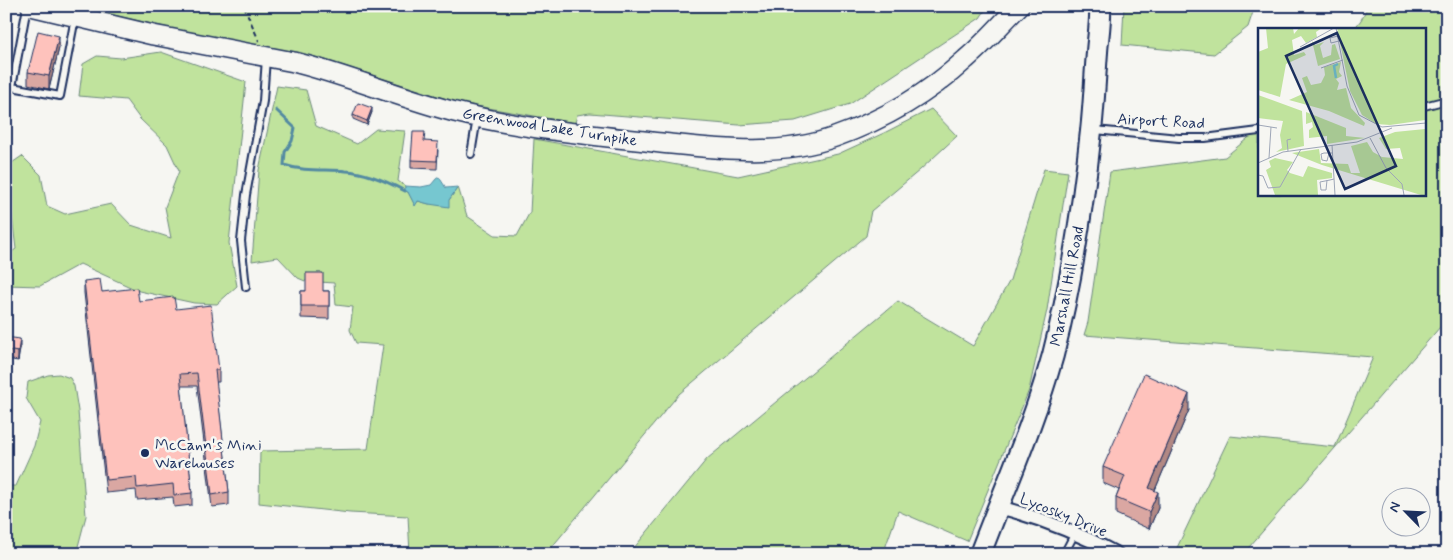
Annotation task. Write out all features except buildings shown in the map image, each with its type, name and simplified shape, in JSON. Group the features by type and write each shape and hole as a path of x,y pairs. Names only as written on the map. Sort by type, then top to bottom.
{"main road":[{"name":"Greenwood Lake Turnpike","path":"31,6 152,35 317,68 431,105 478,117 567,132 738,150 799,147 835,137 881,117 921,94 950,73 968,58 1018,6"},
{"name":"Greenwood Lake Turnpike","path":"989,36 1008,6"},
{"name":"Marshall Hill Road","path":"980,554 1013,474 1034,415 1064,309 1074,260 1091,130 1100,6"}],"street":[{"name":"Lycosky Drive","path":"999,507 1027,514 1075,533 1117,554"}],"lane":[{"path":"27,6 12,87 60,96 75,17"},
{"path":"246,287 241,240 246,195 263,101 266,57"},
{"path":"1426,105 1447,100"},
{"path":"470,154 478,117"},
{"name":"Airport Road","path":"1091,130 1179,138 1205,138 1258,131"},
{"path":"1064,554 1075,533"}],"path":[{"path":"244,6 266,57"}],"green space":[{"path":"75,6 988,6 980,18 850,104 795,121 739,125 590,113 577,115 575,123 459,103 319,58 220,40"},
{"path":"1124,6 1255,6 1248,27 1214,54 1122,45"},
{"path":"1368,6 1447,6 1447,319 1243,554 1174,554 1230,436 1335,447 1373,357 1084,335 1088,322 1110,172 1225,157 1258,130 1258,195 1426,195 1426,28 1355,28"},
{"path":"161,52 246,82 229,243 237,286 217,304 194,303 139,291 80,264 40,286 6,285 6,256 16,249 6,167 22,156 41,175 47,206 65,214 111,204 131,225 171,238 165,207 179,171 167,145 140,119 126,100 79,96 83,64 97,56 121,58"},
{"path":"277,86 306,90 316,126 357,144 376,129 405,131 398,181 405,186 405,191 408,192 415,205 418,201 429,204 449,200 458,187 467,216 495,235 517,236 530,212 534,139 738,176 838,154 931,109 957,136 871,211 866,236 679,394 546,554 410,554 408,516 350,513 259,503 260,451 368,449 383,345 356,343 350,330 353,307 336,305 334,283 305,281 298,278 278,257 252,261 259,170"},
{"path":"1044,169 1068,172 1047,310 1029,390 967,541 898,511 883,554 629,554 707,459 898,301 973,346 1010,280"},
{"path":"59,374 70,378 74,386 78,411 86,516 76,554 6,554 6,486 16,486 34,446 40,422 26,398 28,382 48,375"}],"water":[{"path":"439,177 446,188 458,187 449,200 449,207 418,201 415,206 408,192 405,191 405,186 421,187 431,185"}],"waterway":[{"path":"276,110 295,128 292,141 285,152 284,165 307,169 361,173 405,191"}],"place":[{"name":"McCann's Mini Warehouses","path":"145,453"}]}
